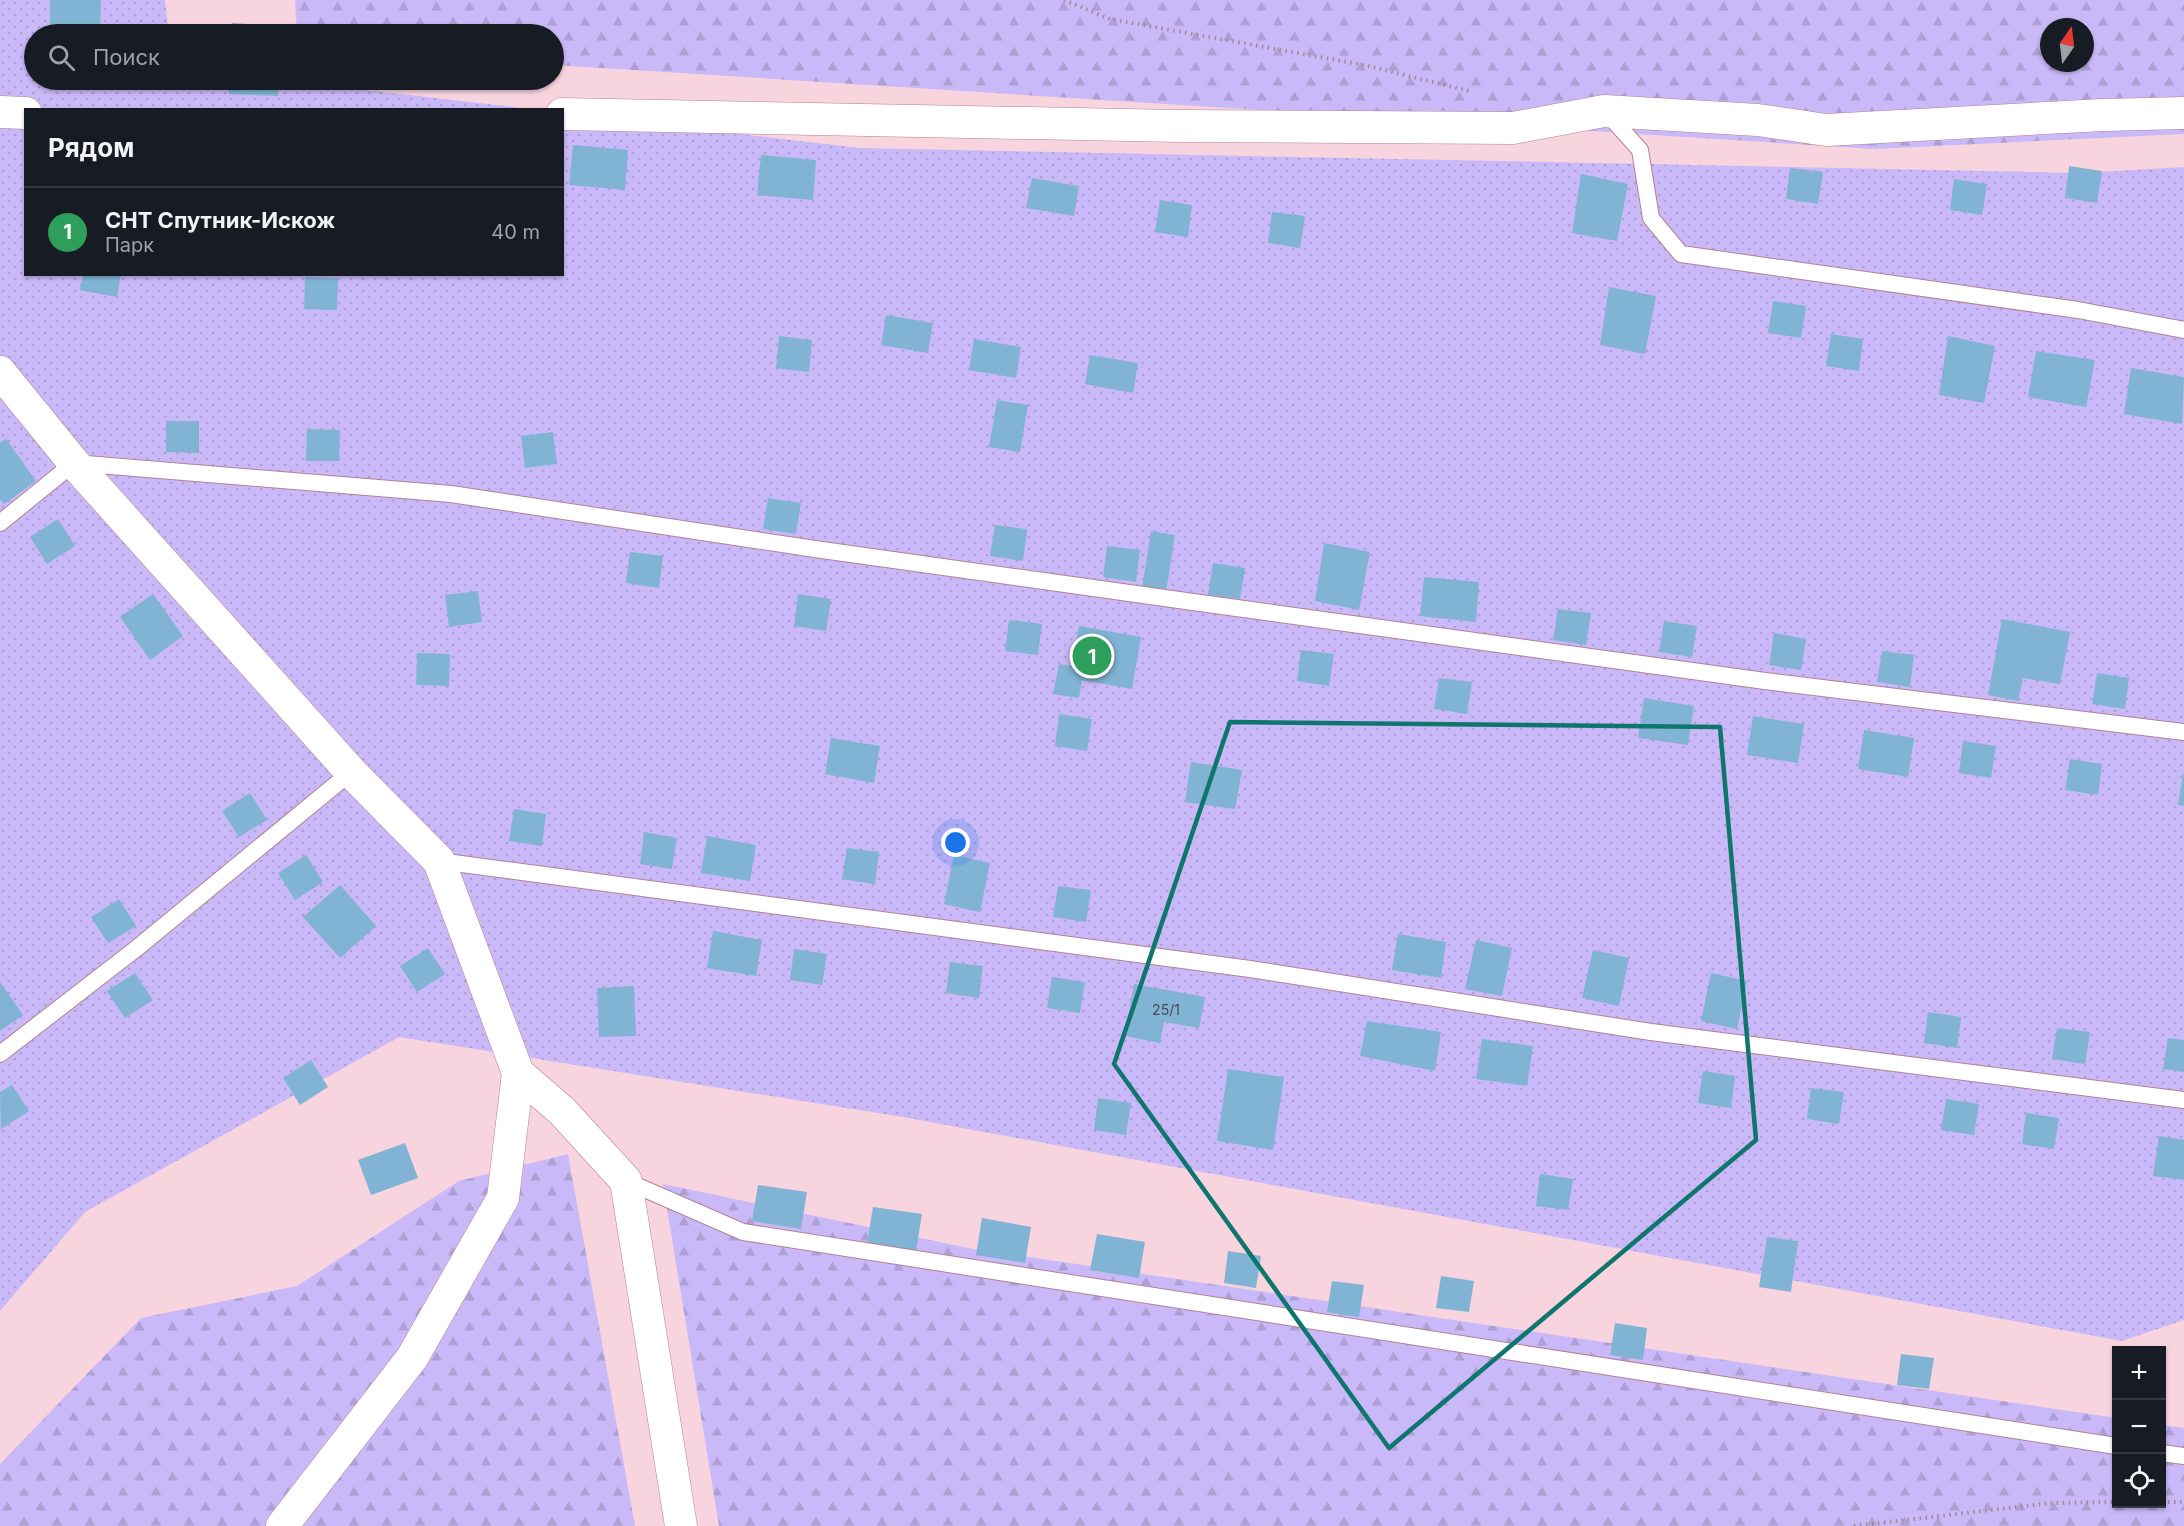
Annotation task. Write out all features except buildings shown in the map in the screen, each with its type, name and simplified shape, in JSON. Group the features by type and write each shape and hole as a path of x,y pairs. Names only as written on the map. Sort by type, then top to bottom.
{"street":[{"path":"564,114 1178,126 1513,128 1604,111 1758,120 1826,130 2103,115 2184,113"},
{"path":"0,112 24,112"},
{"path":"0,372 74,463 351,772 439,861 518,1073 503,1198 412,1358 282,1526"},
{"path":"518,1073 562,1111 626,1181 681,1526"}],"lane":[{"path":"1604,111 1640,150 1651,218 1681,254 2078,310 2184,330"},
{"path":"0,523 74,463 451,494 815,549 1765,681 2184,732"},
{"path":"0,1054 137,948 351,772"},
{"path":"439,861 1250,969 1651,1032 2184,1100"},
{"path":"626,1181 742,1232 2112,1445"},
{"path":"2166,1454 2184,1456"}],"path":[{"path":"1064,0 1110,19 1364,65 1474,93"},
{"path":"1854,1526 2051,1503 2112,1502"},
{"path":"2166,1502 2184,1502"}],"highlighted area":[{"path":"1230,722 1720,727 1756,1140 1389,1448 1114,1064"}],"green space":[{"path":"0,0 165,0 168,24 24,24 24,90 365,90 522,108 24,108 24,276 564,276 564,113 859,148 2083,173 2184,167 2184,1320 2122,1341 903,1117 399,1037 85,1212 0,1311"},
{"path":"295,0 2184,0 2184,134 1874,149 564,66 564,24 296,24"},
{"path":"568,1154 635,1526 0,1526 0,1464 141,1318 297,1286 459,1181"},
{"path":"663,1184 968,1248 2112,1417 2112,1508 2166,1508 2166,1426 2184,1428 2184,1526 719,1526"}],"place":[{"name":"СНТ Спутник-Искож","path":"1092,656"}]}
